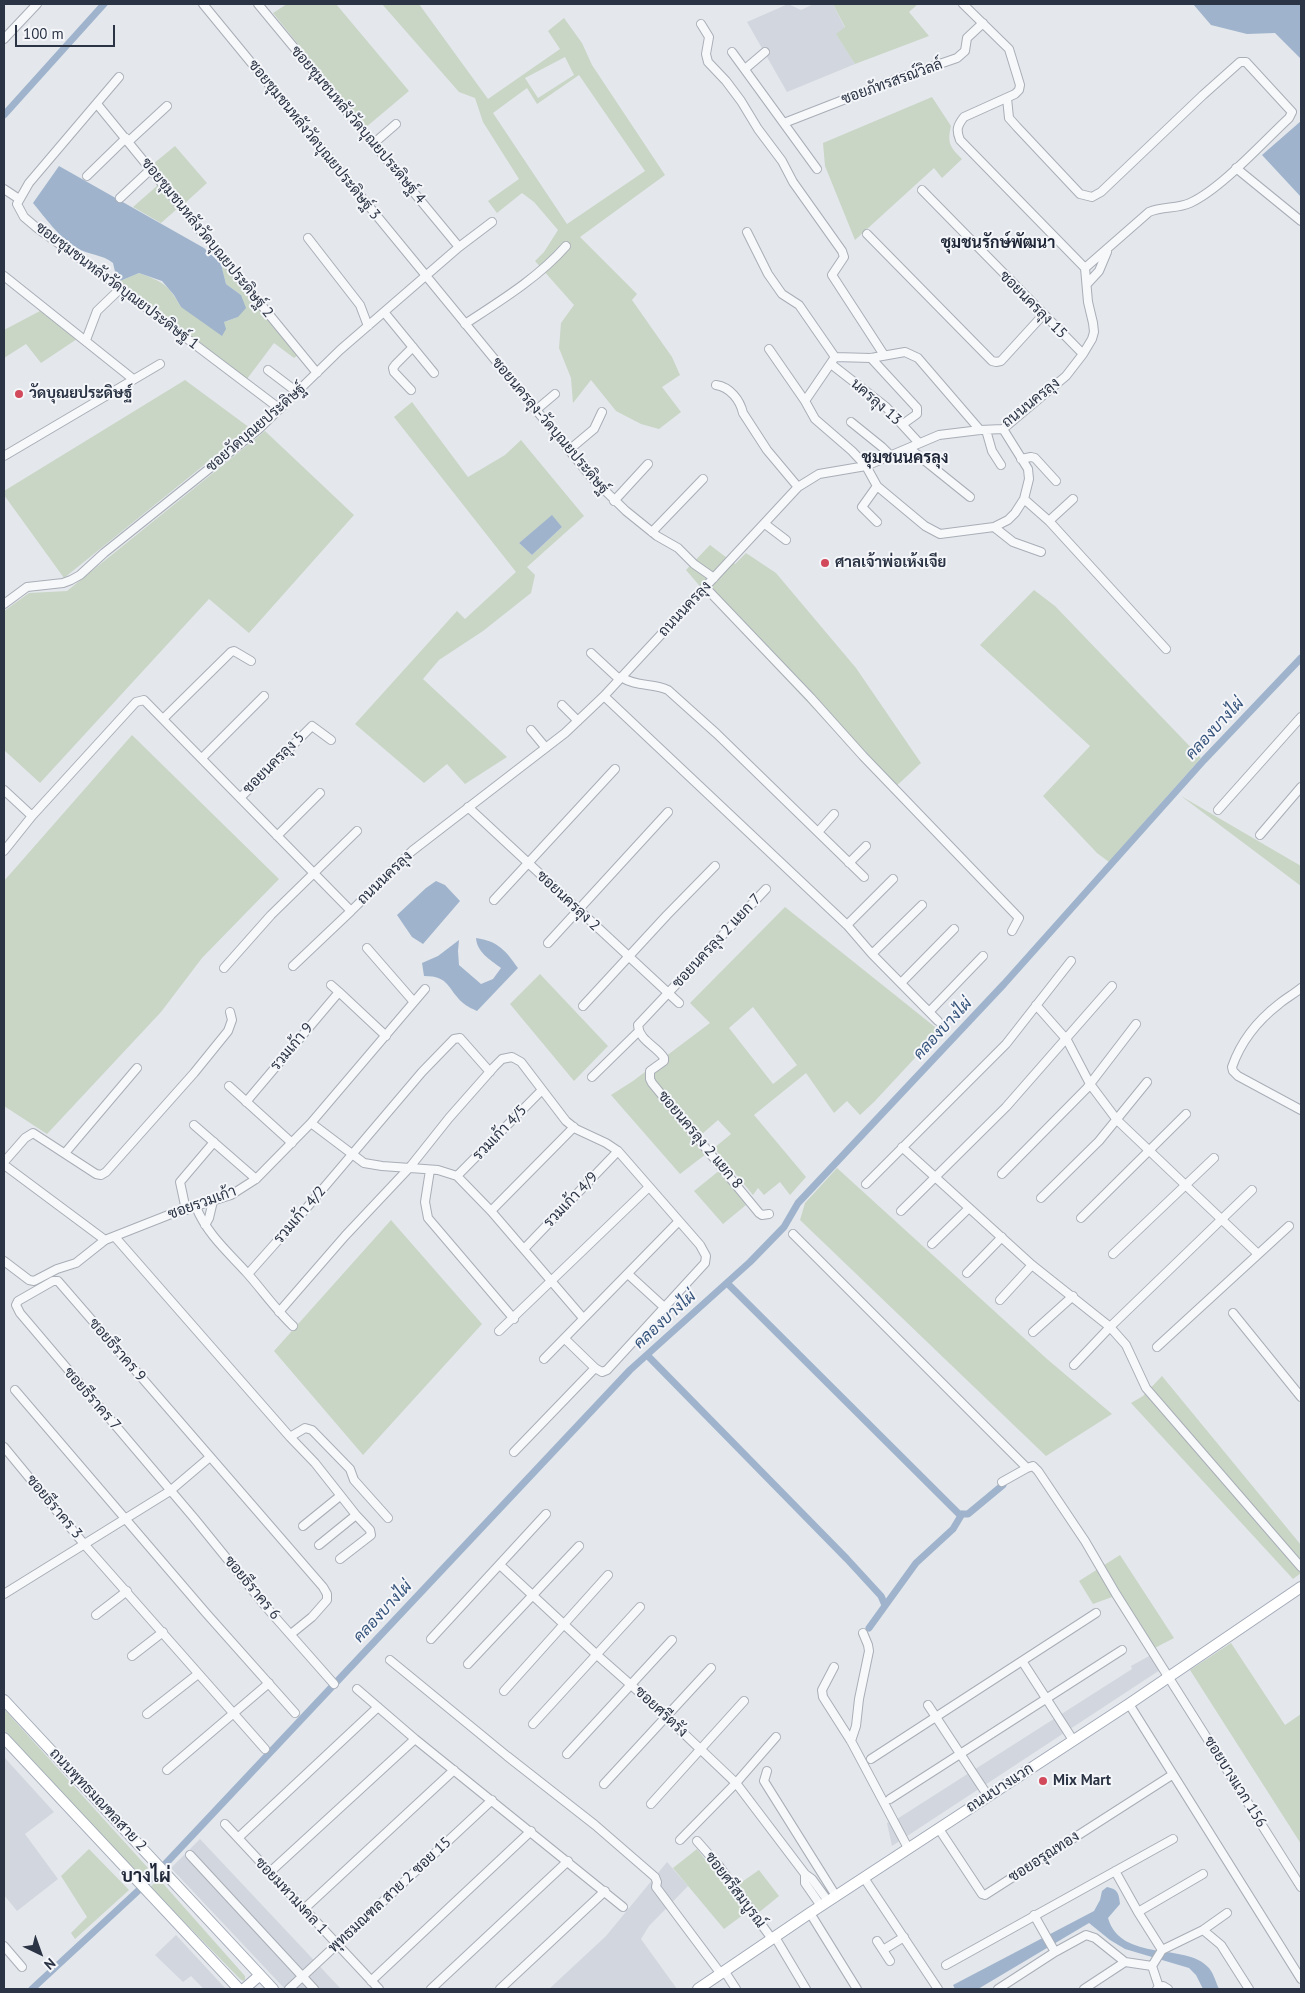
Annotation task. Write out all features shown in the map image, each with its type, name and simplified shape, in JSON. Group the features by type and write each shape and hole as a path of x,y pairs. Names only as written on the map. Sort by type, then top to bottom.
{"main road":[{"name":"ถนนบางแวก","path":"698,1989 908,1848 1129,1704 1301,1587"},
{"name":"ถนนพุทธมณฑลสาย 2","path":"4,1700 273,1989"},
{"name":"ถนนพุทธมณฑลสาย 2","path":"4,1738 240,1989"},
{"path":"244,1989 260,1976"}],"street":[{"path":"4,39 37,4"},
{"name":"ซอยชุมชนหลังวัดบุณยประดิษฐ์ 3","path":"204,4 425,276"},
{"name":"ซอยชุมชนหลังวัดบุณยประดิษฐ์ 4","path":"258,4 459,247"},
{"path":"963,4 1005,44 1011,54 1020,85 1019,90 1007,98 964,117 958,124 957,132 960,140 1085,268 1143,216 1159,208 1184,206 1213,189 1289,118 1292,112 1243,61 1237,64 1203,95 1102,192 1092,197 1080,194 1016,127 1010,118 1007,98"},
{"name":"ซอยภัทรสรณ์วิลล์","path":"784,123 902,77 957,58 965,51 967,38 983,23"},
{"path":"701,24 709,38 706,54 708,62 741,101 758,129 782,161 793,182 842,251 844,257 832,276 884,355"},
{"path":"732,52 817,169"},
{"path":"745,69 765,52"},
{"path":"4,189 19,199 29,183 119,76"},
{"name":"ซอยชุมชนหลังวัดบุณยประดิษฐ์ 2","path":"97,104 317,373"},
{"path":"87,176 167,106"},
{"path":"373,144 396,124"},
{"path":"1236,168 1301,221"},
{"path":"120,198 151,169"},
{"name":"ซอยนครลุง 15","path":"922,190 1083,354"},
{"name":"ซอยชุมชนหลังวัดบุณยประดิษฐ์ 1","path":"19,199 17,204 24,217 37,228 121,288 280,409"},
{"name":"ซอยวัดบุณยประดิษฐ์","path":"4,604 27,588 63,584 80,575 104,553 260,428 340,350 459,247 492,222"},
{"name":"นครลุง 13","path":"747,232 768,274 782,294 799,305 833,361 886,407 919,443"},
{"path":"867,234 992,361 1000,361 1043,315"},
{"path":"308,238 360,306 368,326"},
{"path":"465,324 518,289 556,258 566,246"},
{"path":"1087,284 1099,271 1107,250"},
{"name":"ถนนนครลุง","path":"4,851 32,816 136,702 141,700 147,701 351,911 412,851 546,748 578,721 604,696 798,487 819,474 866,466 939,435 1003,429 1066,376 1083,354 1094,332 1088,302 1085,268"},
{"path":"4,276 133,379"},
{"name":"ซอยนครลุง-วัดบุณยประดิษฐ์","path":"425,276 592,478 614,500 652,532 678,548 694,564 714,578"},
{"path":"86,340 97,311 121,288"},
{"path":"384,312 434,373"},
{"path":"411,390 394,372 393,368 413,347"},
{"path":"769,349 805,401 815,420 852,451 866,466 877,486 925,526 940,534 994,527 1008,520 1024,499 1030,479 1028,469 1003,429"},
{"path":"805,401 833,361 870,358 905,352 918,358 983,430 992,452 1001,466"},
{"path":"870,358 917,408 917,414 902,424"},
{"path":"4,456 160,364"},
{"path":"268,370 297,392"},
{"path":"716,385 726,386 741,407 742,414 767,450 798,487"},
{"path":"536,410 555,394"},
{"path":"569,450 594,429 602,412"},
{"path":"851,422 891,456"},
{"path":"909,448 970,497"},
{"path":"1021,459 1035,458 1056,481"},
{"path":"614,500 648,464"},
{"path":"652,532 703,479"},
{"path":"877,486 862,507 877,522"},
{"path":"1024,499 1049,521 1166,649"},
{"path":"1049,521 1073,499"},
{"path":"765,524 786,540"},
{"path":"994,527 1013,542 1041,552"},
{"path":"705,587 812,698 863,756 1019,918 1012,931"},
{"path":"163,719 234,650 251,661"},
{"path":"591,653 620,678 646,686 661,686 668,690 717,734 864,877"},
{"path":"202,758 264,696"},
{"path":"604,696 848,925 872,954 938,1021"},
{"path":"562,705 578,721"},
{"path":"1218,810 1301,717"},
{"name":"ซอยนครลุง 5","path":"240,798 312,726 332,740"},
{"path":"531,730 546,748"},
{"path":"494,900 527,862 615,769"},
{"path":"1260,835 1301,786"},
{"path":"4,790 32,816"},
{"path":"277,836 320,793"},
{"name":"ซอยนครลุง 2","path":"468,807 668,994 680,1003"},
{"path":"548,943 668,812"},
{"path":"818,832 834,814"},
{"path":"224,968 271,915 357,831"},
{"path":"849,863 866,846"},
{"path":"583,1006 715,866"},
{"path":"848,925 893,879"},
{"name":"ซอยนครลุง 2 แยก 7","path":"668,994 766,889"},
{"path":"872,954 922,905"},
{"path":"294,966 351,911"},
{"path":"901,983 954,929"},
{"path":"366,948 414,1002"},
{"path":"930,1011 982,956"},
{"path":"866,1184 1006,1044 1070,962"},
{"path":"331,985 386,1036"},
{"path":"901,1211 1006,1108 1112,986"},
{"path":"1301,988 1280,1003 1254,1026 1242,1045 1232,1067 1232,1071 1238,1076 1301,1110"},
{"name":"ซอยรวมเก้า","path":"4,1261 29,1280 34,1281 57,1269 76,1263 105,1240 231,1195 256,1179 311,1123 425,989"},
{"name":"รวมเก้า 9","path":"246,1102 339,992"},
{"path":"592,1077 638,1031 638,1025 668,994"},
{"path":"1036,1005 1066,1039 1090,1084 1117,1120 1258,1254"},
{"path":"105,1240 6,1164 25,1138 33,1132 96,1174 101,1175 106,1172 194,1073 228,1031 232,1020 230,1012"},
{"path":"1002,1174 1090,1084 1136,1024"},
{"name":"ซอยนครลุง 2 แยก 8","path":"638,1031 664,1058 664,1061 654,1066 650,1071 652,1083 759,1213 769,1214"},
{"name":"รวมเก้า 4/2","path":"248,1274 422,1072 454,1038 460,1038 490,1072"},
{"path":"279,1312 345,1236 410,1167 449,1118 490,1072 502,1059 508,1057 516,1058 566,1121 618,1151 700,1245 707,1259 607,1370 602,1372 596,1368 565,1339"},
{"path":"65,1153 137,1068"},
{"path":"1041,1198 1099,1141 1147,1082"},
{"path":"229,1086 292,1142"},
{"name":"รวมเก้า 4/5","path":"457,1176 542,1090"},
{"path":"1081,1218 1186,1114"},
{"path":"311,1123 352,1155 368,1164 438,1170 457,1176 491,1210 584,1318"},
{"path":"194,1125 256,1179"},
{"path":"491,1210 574,1127"},
{"path":"186,1210 180,1182 214,1142"},
{"path":"902,1147 1032,1265 1074,1296 1110,1327 1126,1345 1146,1388 1301,1567"},
{"name":"รวมเก้า 4/9","path":"524,1249 618,1151"},
{"path":"1113,1254 1214,1158"},
{"path":"430,1170 425,1202 428,1218 514,1319"},
{"path":"500,1331 649,1187"},
{"path":"1074,1365 1110,1327 1252,1190"},
{"path":"205,1225 209,1218 213,1201"},
{"path":"196,1207 211,1235 293,1326"},
{"path":"932,1244 969,1208"},
{"path":"544,1359 680,1221"},
{"path":"1157,1347 1289,1226"},
{"name":"ซอยบางแวก 156","path":"793,1234 1027,1468 1033,1466 1038,1470 1085,1541 1301,1887"},
{"path":"116,1237 290,1437 315,1463 340,1496 370,1530 372,1534 340,1559"},
{"path":"967,1273 1002,1237"},
{"path":"1000,1300 1032,1265"},
{"path":"628,1274 664,1307"},
{"name":"ซอยธีราคร 9","path":"16,1305 18,1301 46,1284 53,1281 58,1282 210,1457"},
{"path":"1033,1332 1074,1296"},
{"name":"ซอยธีราคร 7","path":"16,1305 20,1313 68,1372 170,1491"},
{"path":"1233,1313 1301,1396"},
{"path":"514,1452 596,1368"},
{"path":"14,1390 295,1713"},
{"path":"290,1437 305,1428 312,1430 350,1470 354,1480 388,1518"},
{"name":"ซอยธีราคร 3","path":"4,1447 84,1544 127,1590 198,1674 266,1749"},
{"path":"4,1594 170,1491 210,1457 327,1594 327,1600 312,1617 291,1634"},
{"path":"1002,1482 1027,1468"},
{"name":"ซอยธีราคร 6","path":"170,1491 334,1684"},
{"path":"302,1526 340,1496"},
{"path":"432,1639 546,1514"},
{"path":"319,1544 356,1515"},
{"path":"468,1664 579,1546"},
{"name":"ซอยศรีตรัง","path":"500,1564 736,1783 805,1874 812,1879 828,1901"},
{"path":"504,1691 565,1625 608,1574"},
{"path":"96,1615 127,1590"},
{"path":"533,1724 640,1607"},
{"path":"871,1759 1096,1613"},
{"path":"132,1656 163,1632"},
{"path":"850,1741 856,1726 858,1699 869,1651 864,1633"},
{"path":"567,1754 672,1640"},
{"path":"890,1799 1122,1650"},
{"path":"390,1660 595,1825 655,1877 656,1887 736,1989"},
{"path":"1022,1661 1073,1740"},
{"path":"834,1667 821,1694 850,1741 908,1848"},
{"path":"604,1784 711,1668"},
{"path":"147,1714 198,1674"},
{"path":"167,1770 268,1683"},
{"path":"357,1689 415,1739 623,1907"},
{"path":"651,1804 744,1702"},
{"path":"1129,1704 1301,1979"},
{"path":"928,1705 988,1796"},
{"path":"238,1838 378,1707"},
{"path":"680,1840 736,1783 776,1737"},
{"path":"270,1872 415,1739"},
{"path":"304,1909 454,1770"},
{"path":"767,1771 764,1781 828,1901"},
{"name":"ซอยอรุณทอง","path":"939,1829 982,1894 985,1895 1172,1775"},
{"name":"พุทธมณฑล สาย 2 ซอย 15","path":"289,1989 492,1800"},
{"name":"ซอยมหามงคล 1","path":"224,1824 379,1989"},
{"path":"371,1980 530,1831"},
{"path":"946,1965 1173,1839"},
{"name":"ซอยศรีสมบูรณ์","path":"697,1841 719,1866 773,1938 806,1989"},
{"path":"190,1856 314,1989"},
{"path":"431,1989 568,1861"},
{"path":"1116,1871 1162,1951"},
{"path":"1138,1912 1203,1874"},
{"path":"864,1878 938,1989"},
{"path":"500,1989 604,1891"},
{"path":"1168,1989 1164,1986 1158,1988 1154,1964 1162,1951 1203,1930 1227,1913"},
{"path":"810,1914 857,1989"},
{"path":"1034,1915 1053,1950"},
{"path":"1203,1930 1221,1945 1249,1989"},
{"path":"998,1989 1053,1950 1079,1938 1091,1936 1125,1962 1154,1964"},
{"path":"883,1950 904,1937"},
{"path":"876,1941 890,1961"},
{"path":"4,1946 22,1967"},
{"path":"1084,1989 1125,1962"}],"shaded area":[{"path":"788,4 801,10 814,4 833,4 845,28 837,35 855,64 787,92 747,22"},
{"path":"1151,1655 1160,1670 892,1846 887,1823 897,1819 1132,1669 1131,1666"},
{"path":"4,1757 54,1812 25,1834 58,1879 17,1911 4,1895"},
{"path":"200,1839 341,1989 285,1989 171,1868"},
{"path":"667,1862 688,1886 649,1926 641,1939 677,1989 549,1989 606,1936"},
{"path":"176,1935 226,1989 204,1989 191,1976 183,1982 155,1955"}],"green space":[{"path":"287,4 336,4 409,91 365,128 273,13"},
{"path":"382,4 419,4 488,99 560,49 548,31 564,18 582,43 592,65 665,175 580,237 637,294 632,300 672,357 680,375 662,387 681,412 659,429 641,424 616,411 591,380 573,403 571,378 559,348 561,323 574,305 535,261 544,252 558,230 534,202 522,193 497,213 488,201 519,179 483,122 475,98 459,92","holes":["565,57 574,75 538,98 525,78","579,75 645,171 567,224 493,113 527,88 537,104"]},
{"path":"833,4 918,4 909,12 929,36 855,64 836,34 845,27"},
{"path":"932,97 951,126 949,137 951,144 962,159 942,178 934,168 855,240 825,166 823,143"},
{"path":"175,146 207,183 184,204 153,164"},
{"path":"158,185 178,208 161,223 133,207"},
{"path":"221,264 298,355 294,358 274,343 247,379 120,281 139,273 147,276 164,285 181,307 224,322 238,317 241,295 226,284"},
{"path":"40,311 77,339 41,363 26,344 4,358 4,330"},
{"path":"185,380 250,428 64,578 4,495 4,491"},
{"path":"412,402 468,477 505,455 521,440 584,516 527,567 535,575 531,593 483,631 439,660 423,679 507,757 465,784 447,764 424,783 355,724 457,611 465,619 516,572 394,417","holes":["552,516 562,527 532,555 519,543"]},
{"path":"265,431 354,515 249,633 209,599 40,783 4,750 4,611 29,593 67,591"},
{"path":"710,545 735,564 746,553 776,573 856,668 921,763 891,791 716,605 686,570"},
{"path":"1034,590 1055,606 1201,758 1109,862 1097,853 1043,796 1090,746 980,645"},
{"path":"132,735 279,879 202,958 161,1012 47,1134 4,1106 4,881"},
{"path":"1181,796 1301,866 1301,886"},
{"path":"785,907 940,1031 860,1115 847,1101 834,1113 806,1073 754,1115 806,1177 790,1195 780,1182 764,1195 758,1188 753,1195 714,1148 731,1134 718,1120 694,1141 706,1154 680,1174 611,1095 633,1081 710,1023 690,1003","holes":["753,1007 797,1065 773,1084 729,1028"]},
{"path":"540,974 608,1046 574,1081 510,1004"},
{"path":"837,1168 1047,1359 1112,1414 1046,1456 800,1220 805,1203"},
{"path":"720,1170 746,1205 723,1224 694,1191"},
{"path":"391,1220 482,1324 363,1455 274,1351"},
{"path":"1162,1376 1301,1545 1301,1573 1293,1579 1131,1403 1143,1396"},
{"path":"1120,1555 1174,1638 1147,1652 1112,1597 1093,1604 1079,1581"},
{"path":"1231,1643 1285,1725 1301,1714 1301,1844 1190,1670"},
{"path":"4,1709 148,1868 140,1876 4,1730"},
{"path":"89,1849 129,1890 75,1939 71,1933 87,1917 61,1876"},
{"path":"697,1849 747,1912 724,1929 673,1868"},
{"path":"759,1870 779,1896 757,1914 736,1886"},
{"path":"159,1879 245,1976 245,1980 240,1979 150,1887"}],"water":[{"path":"1193,4 1301,4 1301,59 1275,33 1247,34 1211,25"},
{"path":"1301,121 1301,197 1262,155"},
{"path":"59,166 204,248 221,264 226,284 241,295 246,308 238,317 224,322 226,329 222,336 181,307 162,281 139,273 120,281 116,276 113,263 77,248 59,233 33,203"},
{"path":"552,515 562,527 532,555 519,543"},
{"path":"436,881 445,885 460,901 423,944 412,937 397,915"},
{"path":"476,938 496,944 518,968 477,1011 463,1003 444,981 439,978 424,976 422,963 438,956 459,940 459,965 481,984 493,979 501,968 481,951"},
{"path":"1107,1887 1116,1891 1119,1897 1120,1904 1108,1918 1115,1932 1126,1941 1140,1947 1199,1960 1211,1970 1219,1989 1203,1989 1196,1975 1189,1968 1125,1949 1089,1923 978,1989 955,1989 953,1985 1094,1911 1102,1891"}],"waterway":[{"path":"4,115 104,4"},
{"name":"คลองบางไผ่","path":"32,1989 153,1877 630,1370 750,1262 784,1227 798,1203 1004,984 1204,760 1301,658"},
{"path":"727,1283 959,1514 968,1514 1003,1485"},
{"path":"647,1355 847,1559 881,1596 885,1605"},
{"path":"869,1628 916,1563 953,1529 962,1514"}],"place":[{"name":"วัดบุณยประดิษฐ์","path":"19,394"},
{"name":"ศาลเจ้าพ่อเห้งเจีย","path":"825,563"},
{"name":"Mix Mart","path":"1043,1781"}],"district":[{"name":"ชุมชนรักษ์พัฒนา","path":"998,243"},
{"name":"ชุมชนนครลุง","path":"905,458"},
{"name":"บางไผ่","path":"146,1877"}]}
